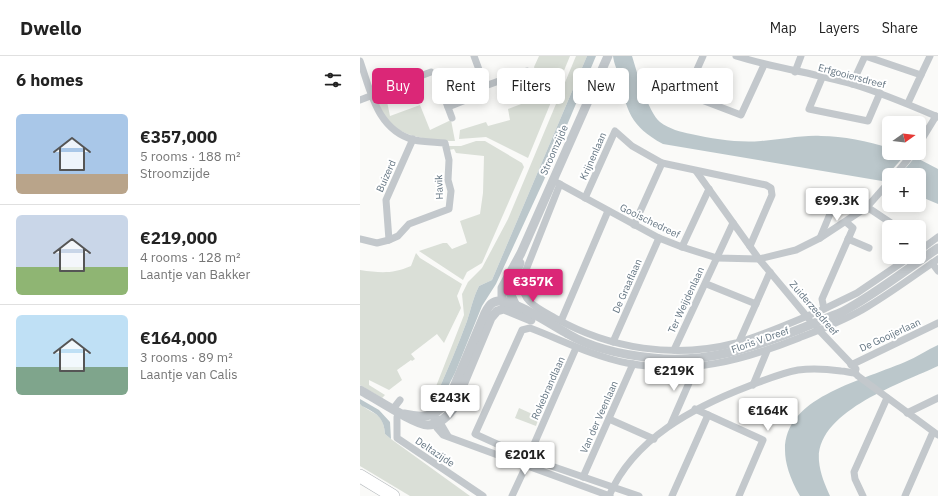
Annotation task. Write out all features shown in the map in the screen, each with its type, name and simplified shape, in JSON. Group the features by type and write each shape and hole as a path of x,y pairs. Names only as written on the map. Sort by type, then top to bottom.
{"highway":[{"path":"360,476 393,496"}],"street":[{"path":"474,56 478,68"},
{"name":"Stroomzijde","path":"561,321 530,302 525,297 521,285 556,182 608,56"},
{"path":"703,56 686,94 741,115 764,65"},
{"name":"Erfgooiersdreef","path":"736,56 764,65 852,84 908,103 937,117"},
{"path":"795,72 801,56"},
{"path":"852,84 865,56 921,75"},
{"path":"908,103 930,56"},
{"path":"360,61 372,94 360,100"},
{"path":"424,75 432,72"},
{"path":"822,78 808,109 868,121 880,93"},
{"path":"376,104 382,119 390,128 413,140"},
{"path":"447,104 452,118"},
{"path":"448,107 456,104"},
{"path":"926,134 937,117"},
{"name":"Krijnenlaan","path":"585,198 615,131 632,146 662,163 766,185 771,188 772,195 750,246"},
{"name":"Havik","path":"389,240 398,236 410,224 449,208 451,191 448,180 449,160 445,144 413,140"},
{"name":"Buizerd","path":"389,240 386,200 413,140"},
{"path":"901,168 907,160"},
{"path":"634,225 662,163"},
{"name":"Zuiderzeedreef","path":"696,171 759,259 813,323 856,369 857,374 907,413 936,433"},
{"name":"Stroomzijde","path":"506,290 521,253 556,182"},
{"name":"Gooischedreef","path":"556,182 659,238 717,258 759,259 796,250 820,238 846,222 867,207 882,190"},
{"path":"682,247 709,189"},
{"path":"820,238 837,197"},
{"path":"867,207 886,220"},
{"path":"561,321 608,211"},
{"path":"824,309 822,299 853,228 846,222"},
{"name":"Ter Weijdenlaan","path":"674,350 733,223"},
{"path":"926,245 938,237"},
{"name":"De Graaflaan","path":"613,342 659,238"},
{"path":"360,239 377,243 389,240"},
{"path":"848,239 869,248"},
{"name":"Floris V Dreef","path":"502,301 513,308 560,328 568,334 611,351 633,356 658,359 688,359 739,351 841,312 860,301 938,248"},
{"path":"935,261 938,271"},
{"name":"Floris V Dreef","path":"561,321 584,332 613,342 640,348 674,350 706,349 813,323 868,307 935,261"},
{"path":"813,323 824,309 857,293 900,264"},
{"path":"739,342 770,272"},
{"path":"709,285 756,304"},
{"path":"399,412 418,417 433,414 445,404 451,394 485,313 493,302 502,301 506,290"},
{"path":"360,390 423,425 438,423 453,409 491,318 499,310 513,308 506,290"},
{"name":"Floris V Dreef","path":"528,458 475,434 520,333 526,328 576,348 611,359 633,364 663,367 696,367 740,360 767,351 813,323"},
{"name":"De Gooijerlaan","path":"851,365 938,323"},
{"name":"Rokebrandlaan","path":"528,458 576,348"},
{"path":"753,385 767,351"},
{"name":"Van der Veenlaan","path":"583,477 633,364"},
{"path":"671,424 696,367"},
{"path":"610,496 613,488 631,462 671,424 695,409 716,399 782,374 802,370 840,370 857,374"},
{"path":"863,496 855,479 854,472 885,396"},
{"path":"907,413 938,398"},
{"path":"399,412 400,400"},
{"path":"695,409 763,440 739,496"},
{"name":"Deltazijde","path":"399,412 397,417 397,438 484,496"},
{"name":"Deltazijde","path":"433,414 438,423 441,434 610,496"},
{"path":"672,496 708,416"},
{"path":"608,419 654,439"},
{"path":"905,496 936,433"},
{"path":"528,458 639,496"},
{"path":"512,496 526,466"}],"shaded area":[{"path":"539,56 570,56 565,68 534,67"},
{"path":"576,56 587,56 582,68 573,68 573,89 492,280 479,286 477,290 464,330 437,394 435,389 464,315 462,294 468,282 482,268 508,219 556,104 565,104 565,82"},
{"path":"587,56 596,56 591,68 582,68"},
{"path":"613,56 632,56 637,72 637,104 648,104 660,122 675,130 726,140 744,141 806,136 847,138 882,146 882,160 901,160 894,168 882,168 882,181 663,144 643,131 632,116 627,104 629,104 629,68 616,68"},
{"path":"573,89 573,104 576,104 544,180 496,284 482,306 455,373 441,400 437,394 464,330 477,290 479,286 492,280"},
{"path":"379,104 388,104 390,116 420,105 430,130 451,120 455,141 426,139 406,133 397,129 383,116"},
{"path":"521,104 550,104 528,158 486,137 459,139 460,130 486,122 488,126 510,120 508,109"},
{"path":"476,141 485,141 522,163 524,167 482,263 467,272 463,280 419,251 443,243 447,243 452,249 467,243 460,221 480,214 483,193 484,156 456,153 454,149 449,150 447,146 461,146"},
{"path":"912,160 921,160 938,169 938,204 926,199 926,168 906,168"},
{"path":"416,253 420,258 462,284 457,296 461,308 444,343 437,334 411,354 415,359 412,361 411,360 397,370 402,380 389,390 369,380 369,385 385,395 382,398 360,385 360,270 386,272 404,269 411,266"},
{"path":"938,345 938,366 884,390 864,401 846,413 831,427 822,443 819,461 830,496 800,496 787,465 786,441 794,421 810,405 831,392 905,362"},
{"path":"360,399 379,410 390,422 391,439 385,434 383,423 378,416 362,406 360,404"},
{"path":"360,404 380,418 385,434 470,496 410,496 360,466"},
{"path":"519,408 539,417 536,426 515,418"}]}
